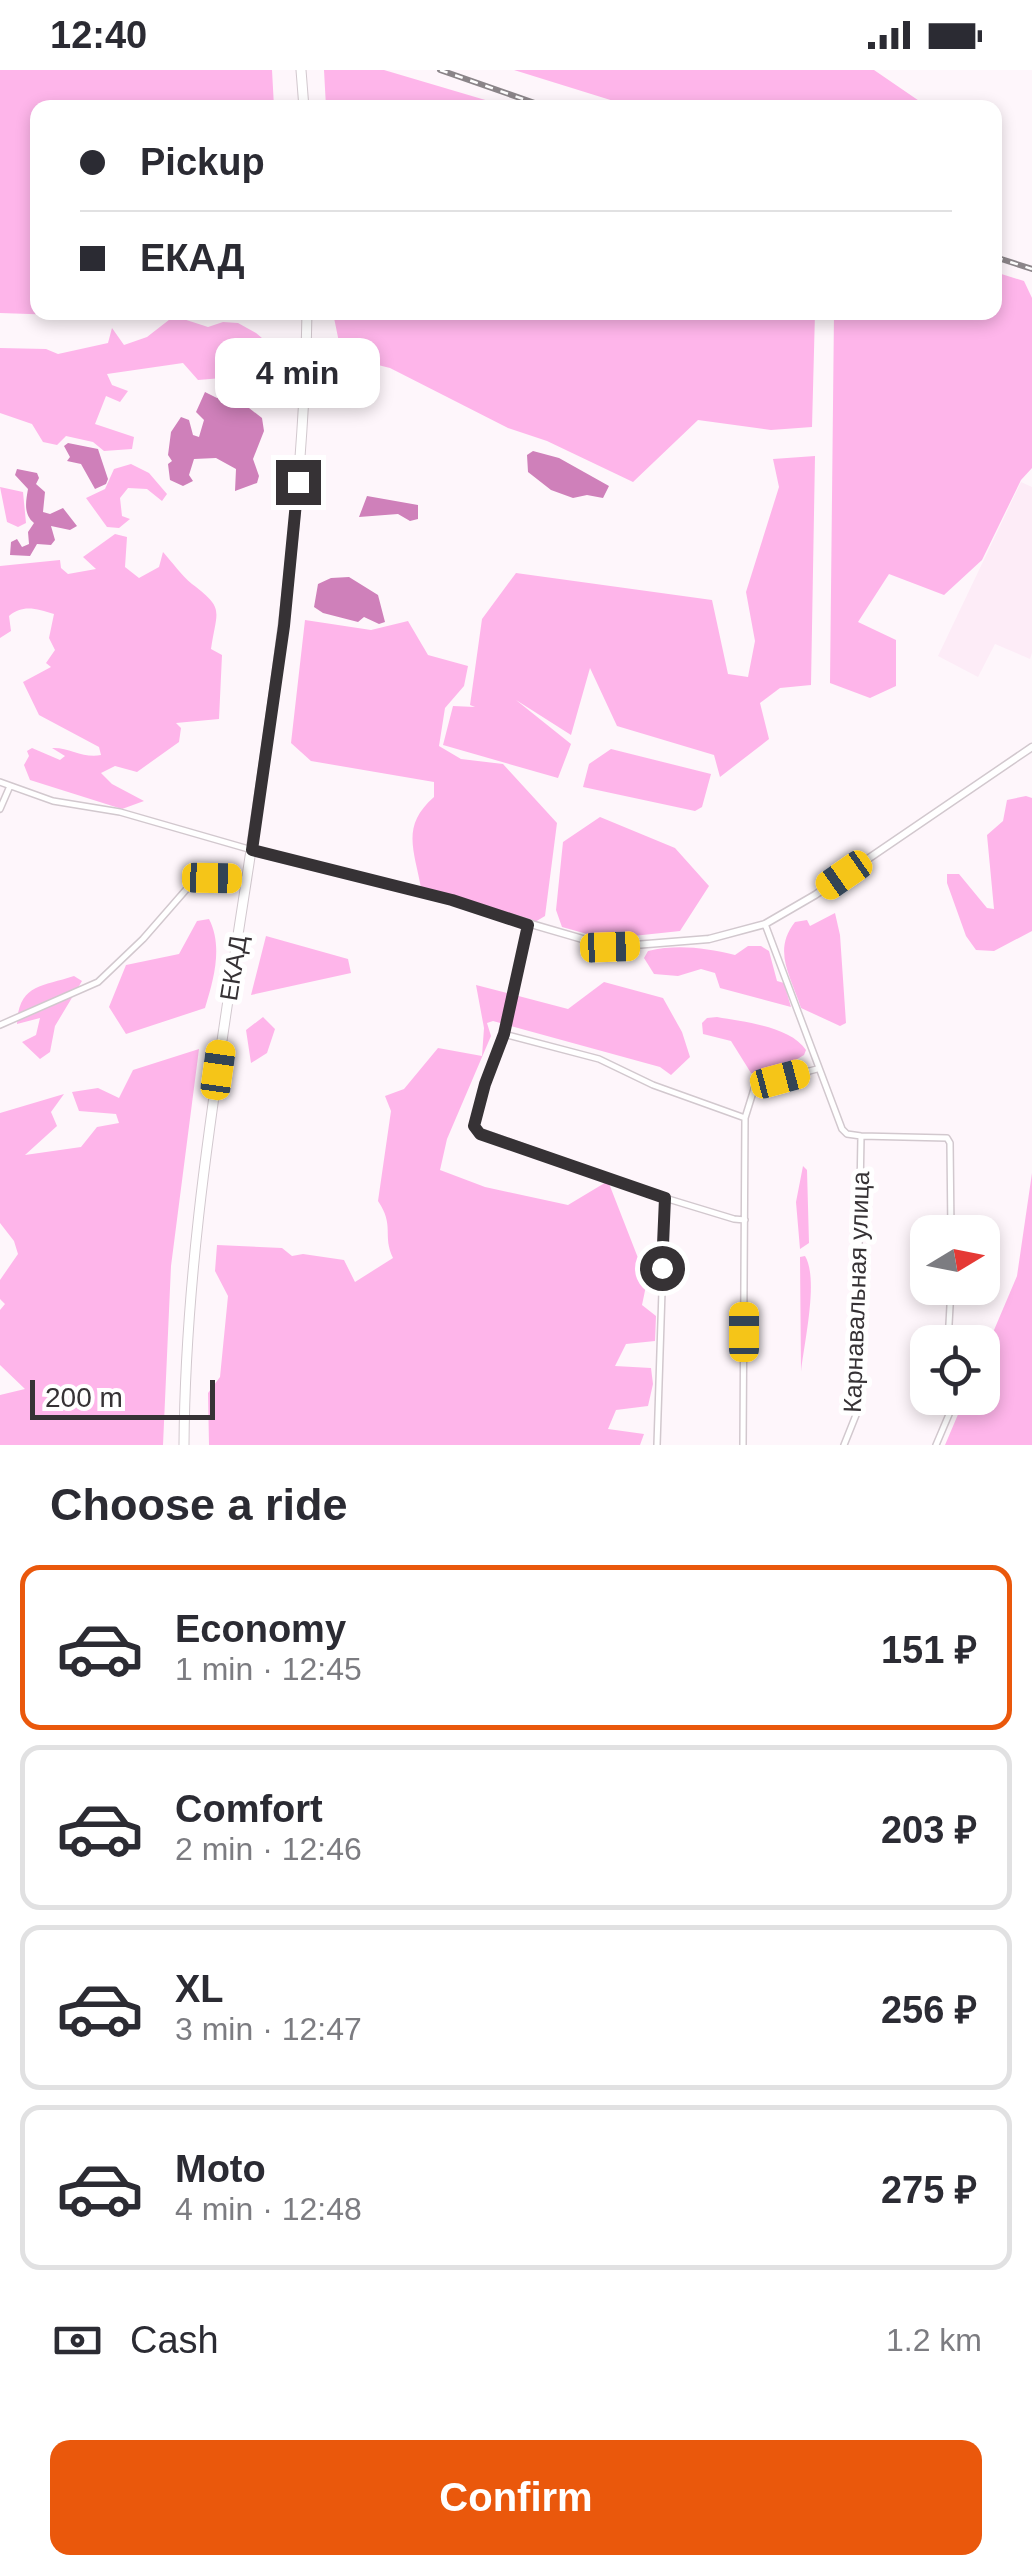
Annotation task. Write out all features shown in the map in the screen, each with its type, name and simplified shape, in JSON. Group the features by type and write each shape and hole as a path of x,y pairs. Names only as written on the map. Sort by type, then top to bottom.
{"highway":[{"path":"301,70 303,100"},
{"name":"ЕКАД","path":"184,1445 196,1236 287,605 300,462 307,320"}],"street":[{"path":"0,782 5,790 136,816 252,850 452,900 610,947 710,939 764,924 815,895 1032,747"},
{"path":"0,808 5,790"},
{"path":"212,878 220,872"},
{"path":"0,1026 98,982 143,940 191,884 212,878 247,879"},
{"path":"764,924 838,1124 847,1134 861,1136 947,1138 950,1215"},
{"path":"528,925 504,1034 474,1126 480,1134 665,1198 745,1220"},
{"path":"504,1034 600,1059 653,1085 744,1118"},
{"path":"743,1445 744,1118 754,1089 817,1069"},
{"name":"Карнавальная улица","path":"844,1445 856,1415 861,1136"},
{"path":"656,1445 665,1198"},
{"path":"936,1445 949,1415"}],"shaded area":[{"path":"0,70 272,70 274,100 30,100 30,314 0,313"},
{"path":"324,70 384,70 485,100 326,100"},
{"path":"514,70 874,70 918,100 610,100"},
{"path":"1002,274 1024,281 1032,298 1032,468 1021,480 982,560 944,595 889,574 858,622 896,640 896,686 870,698 830,683 834,320 1002,320"},
{"path":"169,320 186,320 208,327 238,323 287,359 283,385 246,376 198,380 183,363 107,374 112,385 128,391 120,402 106,396 95,424 134,437 132,449 104,451 93,442 66,436 57,445 43,442 32,424 0,413 0,348 46,349 58,354 108,343 112,328 124,345 147,337"},
{"path":"334,320 815,320 812,427 771,430 698,420 633,482 547,441 508,428 390,368 358,360 340,347"},
{"path":"205,392 217,398 230,395 226,405 249,408 262,418 264,431 253,459 259,476 257,483 235,491 236,469 216,458 194,459 189,475 193,481 183,486 170,480 171,432 181,417 189,420 193,435 199,437 204,420 196,412"},
{"path":"68,443 98,449 108,479 106,484 95,489 81,464 67,461 70,457 64,446"},
{"path":"533,451 559,458 609,486 603,498 573,498 551,490 528,472 527,455"},
{"path":"815,456 811,685 780,688 760,703 769,739 720,777 714,755 617,726 590,668 571,735 516,700 571,744 558,778 443,745 453,706 475,707 470,705 482,619 516,573 712,600 728,674 748,677 755,641 746,592 779,487 773,459"},
{"path":"131,464 149,473 167,494 162,501 147,489 128,488 120,498 122,516 130,519 119,528 107,527 86,498 105,489 114,469"},
{"path":"17,469 37,473 36,484 45,492 43,512 50,514 63,508 77,526 70,530 51,526 55,540 51,545 37,544 30,556 10,555 11,542 17,539 22,547 29,544 28,532 34,523 27,511 28,489 15,475"},
{"path":"1021,482 1032,487 1032,653 1030,659 995,644 978,677 938,656"},
{"path":"0,487 23,492 26,523 18,527 7,522"},
{"path":"367,496 418,505 418,519 410,521 398,514 359,517"},
{"path":"115,534 127,537 125,567 139,578 159,567 163,552 210,599 216,611 211,649 222,655 219,719 176,723 181,728 179,742 137,772 115,766 101,773 112,784 144,801 122,809 30,780 24,765 29,756 27,751 32,748 60,760 65,756 52,748 101,755 99,747 39,715 23,682 51,667 46,663 55,650 49,638 54,614 30,609 14,612 9,616 11,631 0,638 0,566 60,560 61,568 68,574 96,569 83,557"},
{"path":"349,577 378,595 385,622 379,624 364,617 358,622 314,607 318,584"},
{"path":"305,620 371,630 408,621 428,655 468,666 464,686 445,708 439,746 461,759 503,764 557,823 545,916 535,922 421,888 412,839 417,818 434,797 434,782 311,761 291,743"},
{"path":"611,749 711,774 702,807 695,811 583,787 589,764"},
{"path":"1032,798 1032,931 994,951 976,950 966,936 947,874 959,874 987,908 994,909 987,835 1003,821 1007,800"},
{"path":"600,817 675,848 709,886 680,931 605,939 562,927 556,910 563,842"},
{"path":"835,913 846,1023 840,1026 801,1008 784,954 788,933 795,922 807,920 810,926"},
{"path":"209,919 216,951 205,1008 126,1034 109,1007 126,965 179,954 197,921"},
{"path":"266,936 348,959 351,973 251,995"},
{"path":"748,946 761,946 769,951 777,981 784,983 791,1007 720,988 715,973 701,969 678,976 654,974 644,958 648,951 670,948 735,955"},
{"path":"74,976 82,981 55,1026 50,1052 40,1059 22,1042 36,1035 40,1018 17,1024 22,1001 42,985"},
{"path":"604,982 663,998 682,1032 690,1057 671,1075 660,1067 493,1021 487,1023 491,1036 447,1139 440,1170 485,1187 568,1205 608,1181 647,1281 642,1305 656,1316 655,1341 626,1344 615,1366 651,1368 653,1384 648,1406 616,1410 608,1429 644,1434 640,1445 209,1445 208,1393 220,1377 228,1296 215,1271 217,1245 282,1248 292,1256 344,1260 355,1282 393,1258 386,1217 378,1201 391,1111 385,1096 404,1089 438,1048 482,1056 484,1028 476,985 568,1009"},
{"path":"263,1017 275,1029 267,1053 251,1063 246,1030"},
{"path":"717,1017 778,1030 799,1042 806,1050 804,1055 769,1076 751,1073 731,1041 703,1034 702,1023"},
{"path":"199,1049 171,1266 163,1445 0,1445 0,1395 25,1389 0,1365 0,1310 5,1304 0,1299 0,1280 18,1254 14,1241 0,1223 0,1113 64,1094 51,1112 57,1126 25,1155 81,1147 97,1127 119,1123 116,1114 79,1111 72,1092 98,1088 119,1098 133,1070"},
{"path":"803,1166 807,1170 809,1243 800,1249 796,1202"},
{"path":"1032,1173 1032,1445 945,1445 958,1415 1000,1415 1000,1325 996,1325 1017,1276"},
{"path":"805,1256 811,1295 801,1372 800,1257"}],"railway":[{"path":"440,70 526,100"},
{"path":"1002,259 1032,269"}],"route":[{"path":"298,482 284,626 252,850 452,900 528,925 504,1034 474,1126 480,1134 665,1198 662,1268"}]}
